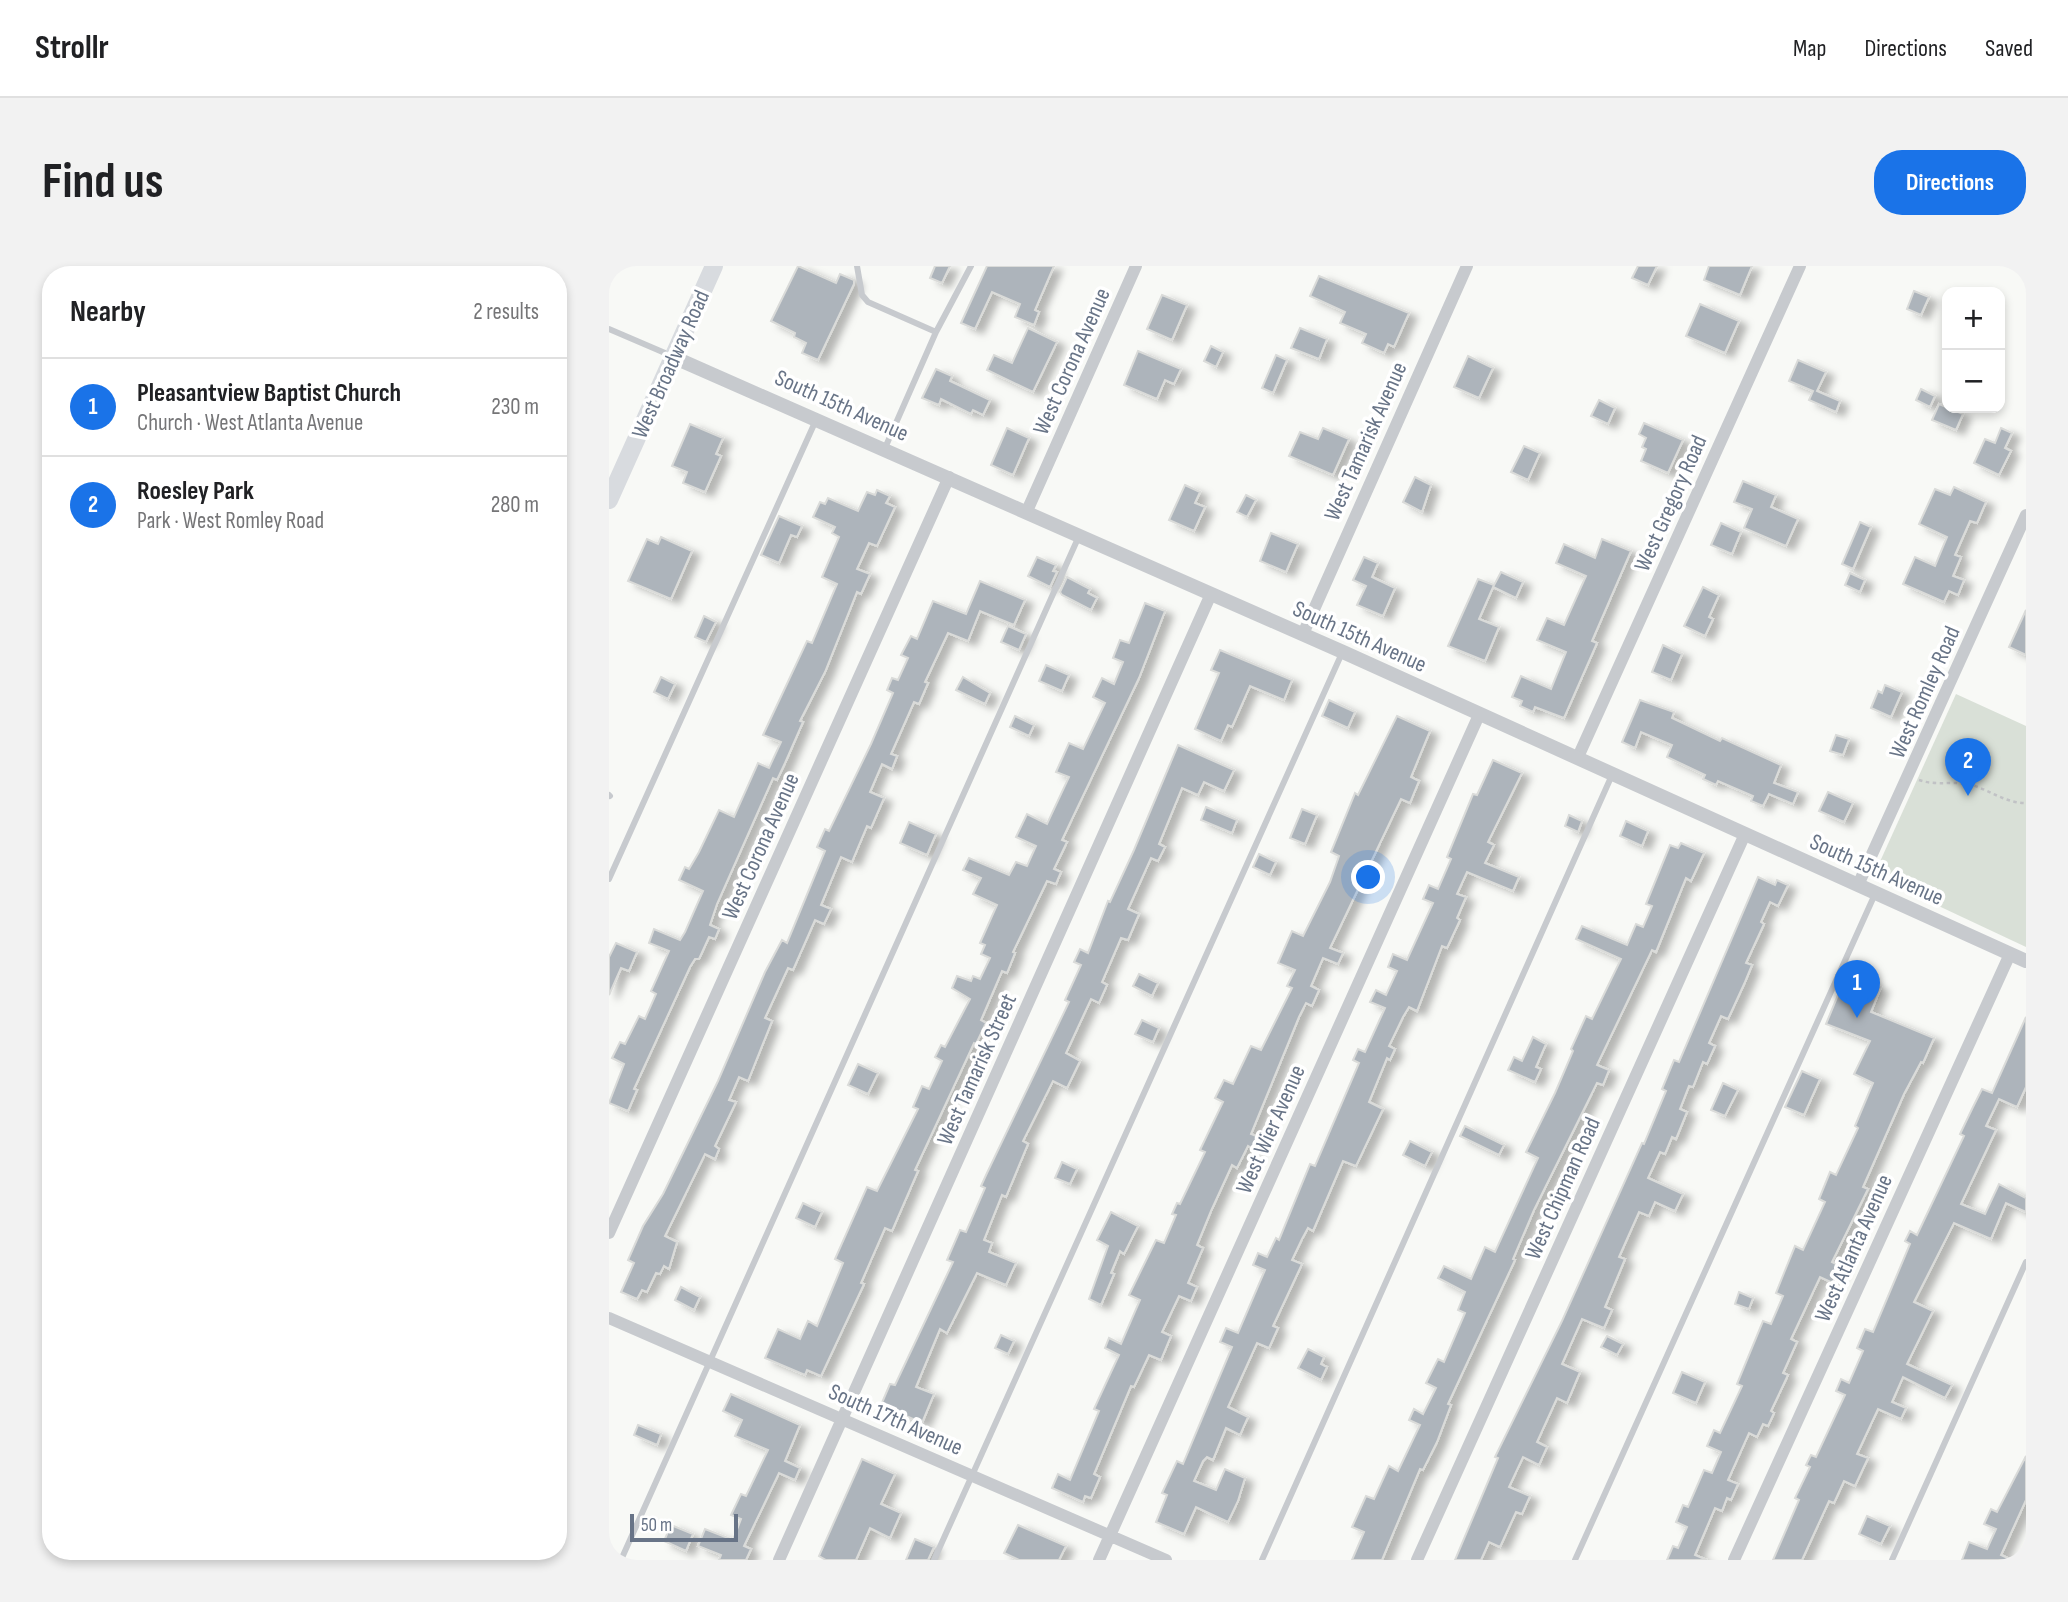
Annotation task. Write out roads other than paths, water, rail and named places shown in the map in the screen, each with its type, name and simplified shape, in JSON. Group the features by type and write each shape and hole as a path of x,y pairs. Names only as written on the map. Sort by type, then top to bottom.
{"main road":[{"name":"West Broadway Road","path":"609,500 714,266"}],"street":[{"name":"West Corona Avenue","path":"1027,511 1136,266"},
{"name":"West Tamarisk Avenue","path":"1303,634 1467,266"},
{"name":"West Gregory Road","path":"1578,757 1800,266"},
{"name":"South 15th Avenue","path":"673,357 1080,534 2026,961"},
{"name":"West Corona Avenue","path":"609,1233 949,477"},
{"name":"West Romley Road","path":"1858,885 2026,515"},
{"name":"West Tamarisk Street","path":"779,1560 1211,594"},
{"name":"West Wier Avenue","path":"1099,1560 1479,715"},
{"name":"West Chipman Road","path":"1417,1560 1745,834"},
{"name":"West Atlanta Avenue","path":"1734,1560 2010,954"},
{"name":"South 17th Avenue","path":"609,1318 1166,1560"}],"lane":[{"path":"857,266 862,295 868,302 936,332"},
{"path":"885,448 936,332 971,266"},
{"path":"609,329 673,357"},
{"path":"609,879 817,418"},
{"path":"621,1560 1080,534"},
{"path":"934,1560 1343,652"},
{"path":"1262,1560 1613,774"},
{"path":"1575,1560 1875,894"},
{"path":"1892,1560 2026,1262"}],"place":[{"name":"Roesley Park","path":"1968,796"},
{"name":"Pleasantview Baptist Church","path":"1857,1018"}]}
